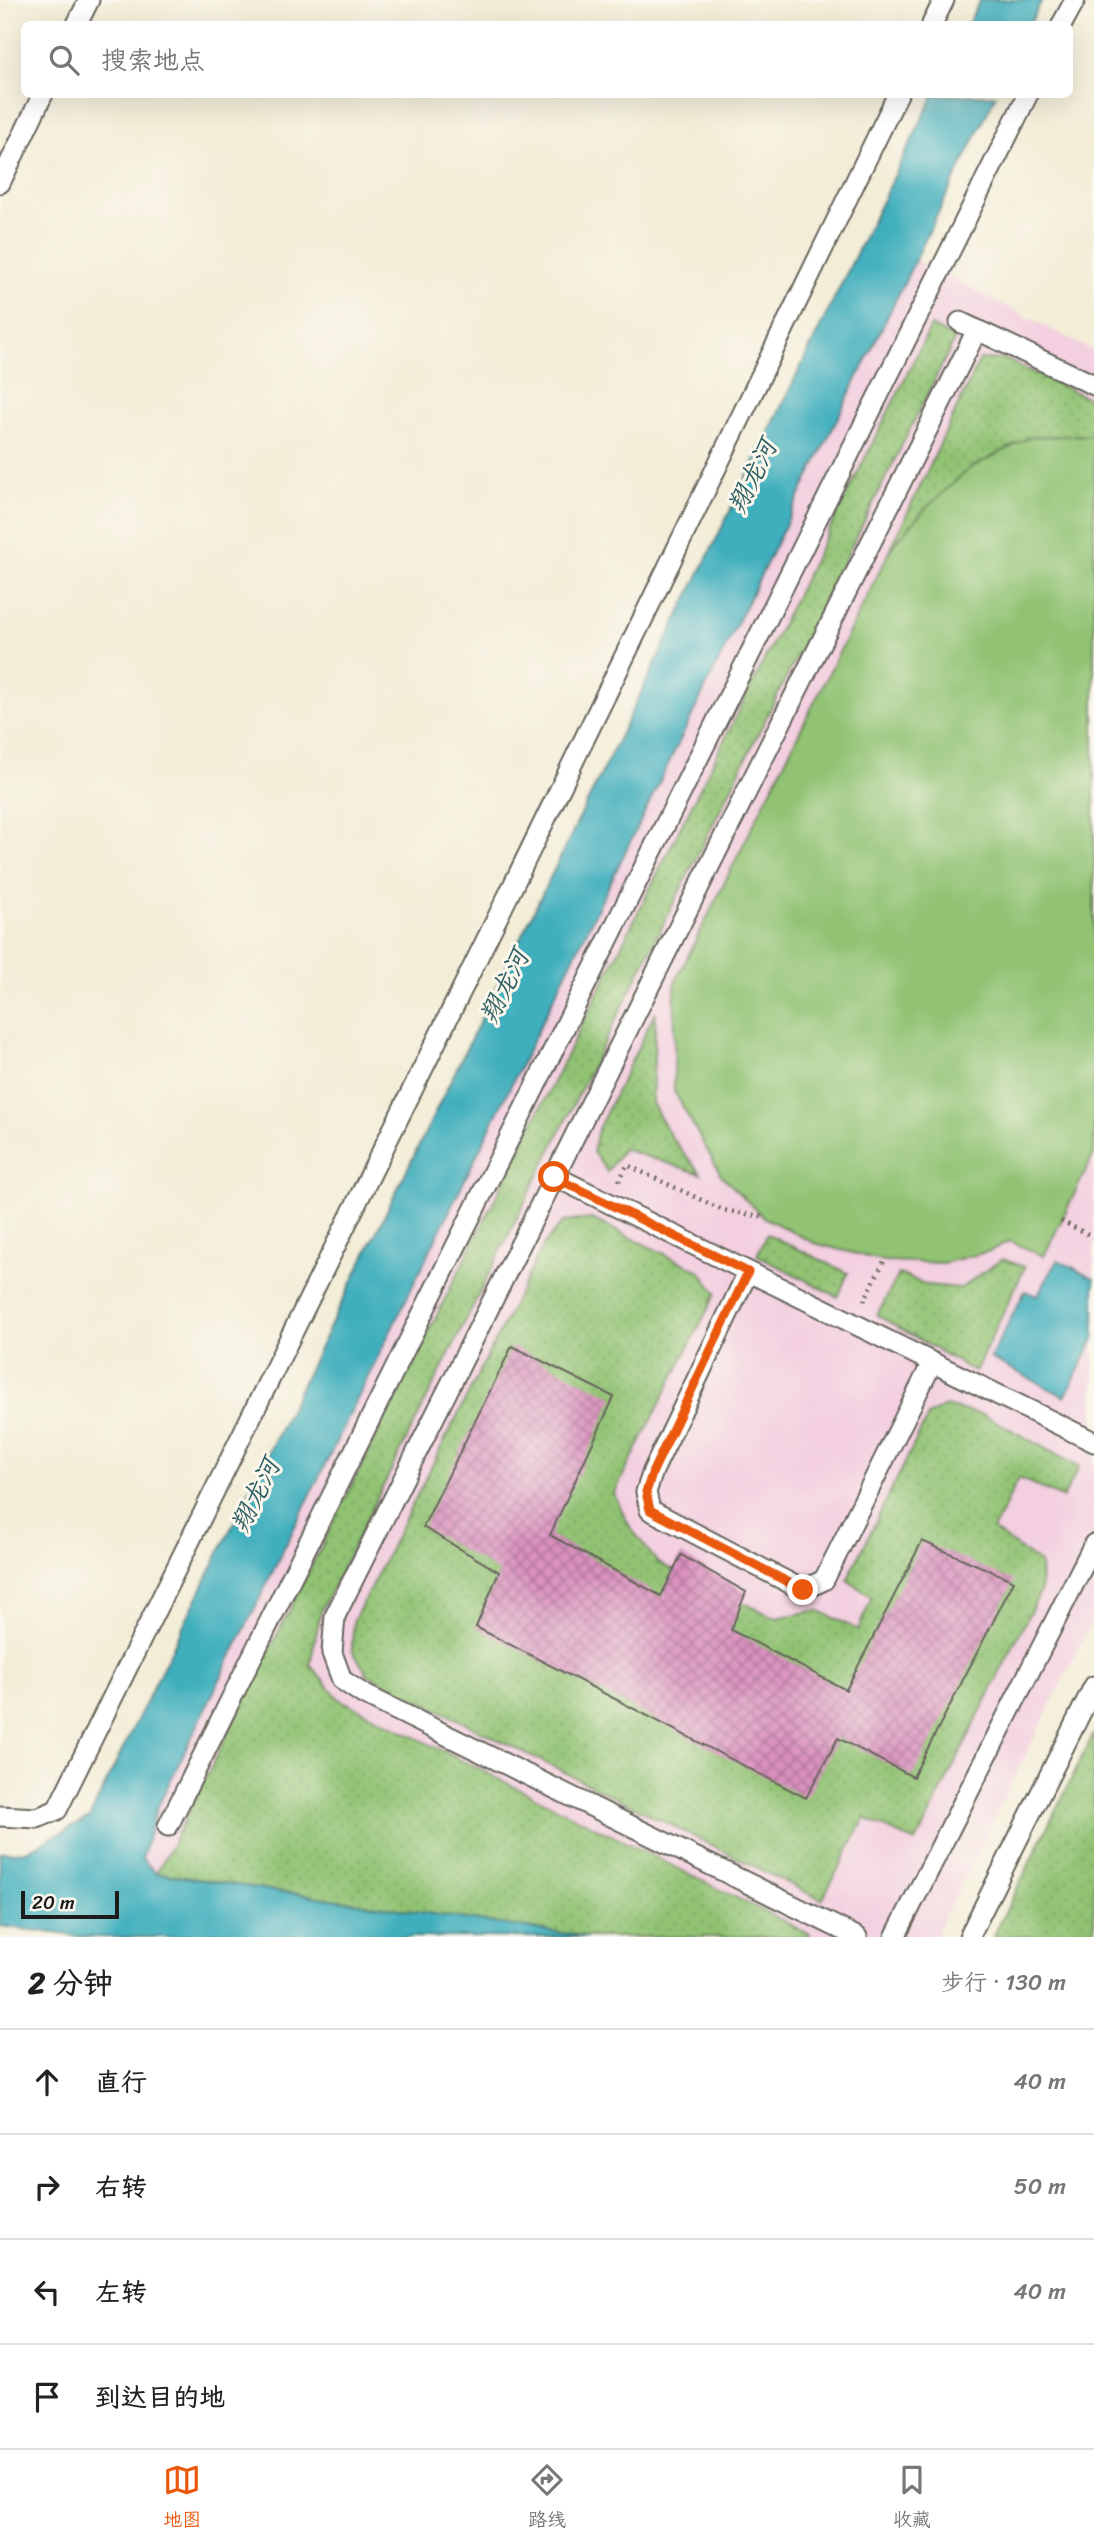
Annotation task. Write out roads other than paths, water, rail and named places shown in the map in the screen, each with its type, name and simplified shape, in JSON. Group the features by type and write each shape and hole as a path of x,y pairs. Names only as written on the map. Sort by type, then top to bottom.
{"lane":[{"path":"78,21 89,0"},
{"path":"934,21 944,0"},
{"path":"1064,21 1075,0"},
{"path":"0,183 41,98"},
{"path":"0,1816 37,1818 57,1810 495,923 896,98"},
{"path":"168,1826 1026,98"},
{"path":"857,1937 363,1694 342,1679 332,1653 335,1616 554,1177 968,326 1094,385"},
{"path":"554,1177 1094,1442"},
{"path":"748,1272 653,1471 646,1492 650,1510 803,1590 824,1580 932,1363"},
{"path":"895,1937 1094,1544"},
{"path":"969,1937 1094,1686"}],"water":[{"path":"980,0 1042,0 1032,21 970,21"},
{"name":"翔龙河","path":"933,98 995,98 157,1808 142,1859 156,1873 588,1937 85,1937 0,1926 0,1853 26,1851 89,1818"},
{"path":"1058,1260 1094,1278 1094,1339 1065,1397 990,1358 1025,1291 1037,1296"}]}
